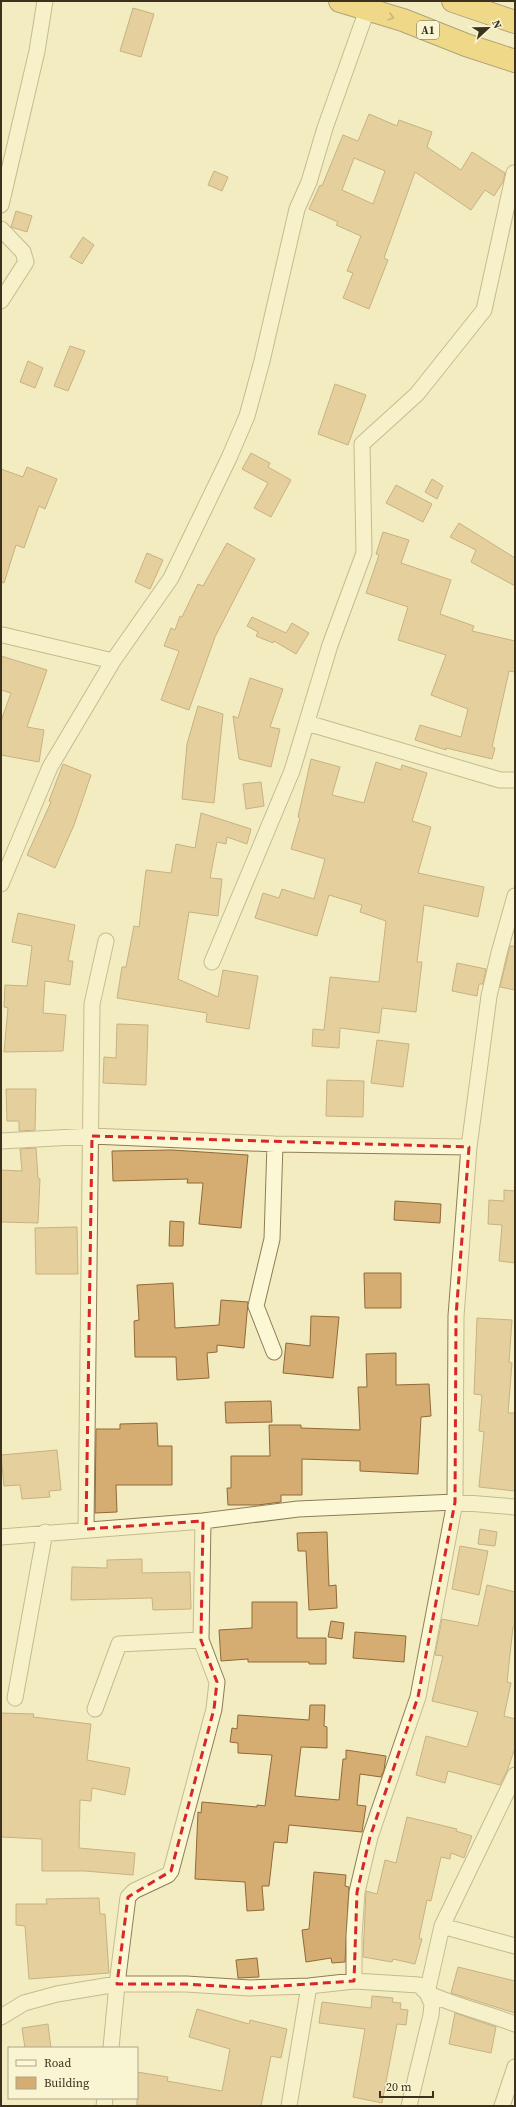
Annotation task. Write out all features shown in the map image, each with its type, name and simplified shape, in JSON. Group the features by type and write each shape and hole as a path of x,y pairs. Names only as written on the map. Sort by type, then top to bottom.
{"highway":[{"name":"A1","path":"340,1 403,20 466,45 515,61"},
{"path":"453,1 515,22"}],"street":[{"path":"1,205 37,51 45,1"},
{"path":"1,884 50,766 113,661 171,578 218,483 247,416 262,361 297,209 308,182 325,128 367,10"},
{"path":"212,962 292,771 330,645 364,553 362,444 417,394 484,310 514,173"},
{"path":"1,229 2,232 23,252 26,262 1,301"},
{"path":"3,635 113,661"},
{"path":"307,722 500,780 515,780"},
{"path":"354,1981 354,1936 357,1892 370,1837 418,1697 455,1502 456,1316 469,1147 489,996 515,896"},
{"path":"86,1529 92,1136 92,1004 106,941"},
{"path":"1,1141 92,1136 275,1144 419,1145 469,1147"},
{"path":"274,1352 256,1306 272,1238 275,1144"},
{"path":"1,1537 45,1532 203,1521 298,1510 455,1502 515,1507"},
{"path":"111,2047 116,1984 128,1896 134,1891 168,1875 171,1870 214,1709 217,1682 201,1640 203,1521"},
{"path":"15,1698 45,1532"},
{"path":"95,1709 119,1644 201,1640"},
{"path":"427,1993 442,1926 515,1775"},
{"path":"442,1926 515,1946"},
{"path":"1,2017 24,2003 57,1994 116,1984 186,1984 250,1988 309,1986 354,1981 419,1985 427,1993 432,2004 431,2015 409,2106"},
{"path":"289,2106 309,1986"},
{"path":"427,1993 448,2002 484,2012 515,2024"},
{"path":"502,2106 515,2067"}],"highlighted area":[{"path":"92,1136 469,1147 456,1316 455,1502 418,1697 370,1837 357,1892 354,1981 250,1988 186,1984 117,1984 128,1897 171,1871 214,1709 217,1682 201,1640 203,1521 86,1529"}],"building":[{"path":"133,8 154,14 141,57 120,51"},
{"path":"369,114 397,126 399,120 432,132 427,147 461,170 472,152 505,173 503,182 494,196 485,190 471,210 415,172 384,258 388,260 369,309 343,298 353,273 347,271 361,236 336,225 338,222 309,209 320,185 322,186 343,135 358,141","holes":["354,158 385,171 373,204 342,190"]},
{"path":"214,171 228,177 222,191 208,185"},
{"path":"16,211 32,216 27,232 11,227"},
{"path":"83,237 94,245 82,264 70,257"},
{"path":"70,346 85,351 68,391 54,386"},
{"path":"28,361 43,368 35,388 20,382"},
{"path":"335,384 366,395 348,445 318,434"},
{"path":"251,453 270,463 268,467 291,480 271,517 254,508 268,483 242,469"},
{"path":"27,467 57,479 45,509 39,506 24,548 16,545 4,583 1,582 1,469 23,477"},
{"path":"432,479 443,486 437,499 425,492"},
{"path":"396,485 432,504 423,522 386,503"},
{"path":"459,523 515,558 515,586 471,562 476,550 450,537"},
{"path":"383,532 409,540 401,563 451,580 440,614 474,626 472,631 515,641 515,672 509,671 492,747 495,748 492,759 446,748 446,750 415,740 420,725 461,737 468,709 431,695 446,655 398,640 408,607 366,593 379,555 376,554"},
{"path":"227,543 255,559 215,637 189,710 161,700 179,651 164,646 171,628 175,630 180,616 182,617 198,584 203,586"},
{"path":"147,553 163,560 150,589 135,582"},
{"path":"252,617 286,633 292,623 309,633 296,654 274,641 273,643 256,636 258,632 247,626"},
{"path":"1,656 47,670 27,727 44,730 39,762 1,755 1,721 11,693 1,690"},
{"path":"250,678 283,689 270,727 280,729 271,767 239,759 233,716 238,718"},
{"path":"198,706 223,714 214,803 182,799 187,744"},
{"path":"311,759 340,767 332,795 364,803 376,762 401,770 402,765 427,773 412,821 431,827 418,873 484,887 478,917 424,905 417,962 422,962 416,1012 382,1008 379,1033 340,1028 339,1048 312,1046 313,1029 324,1030 330,977 379,982 386,921 360,912 362,905 329,895 317,936 255,918 263,893 279,898 282,889 314,899 325,859 291,849 300,818 298,817"},
{"path":"63,764 91,775 74,825 55,868 27,855 51,802 49,801"},
{"path":"261,782 264,806 246,809 243,784"},
{"path":"201,813 251,829 247,844 227,837 226,844 217,842 210,878 222,879 218,916 189,912 178,979 218,997 223,970 258,976 249,1029 206,1022 207,1013 117,998 122,967 126,967 134,926 139,927 146,870 171,873 176,844 195,848"},
{"path":"18,913 75,925 68,961 73,961 70,985 45,981 43,1013 66,1015 63,1051 4,1052 8,1008 4,1007 5,985 27,986 32,946 12,942"},
{"path":"510,946 515,946 515,990 500,987"},
{"path":"457,963 486,969 483,984 479,984 477,996 452,991"},
{"path":"117,1024 148,1025 146,1085 103,1083 104,1057 116,1058"},
{"path":"377,1040 409,1044 403,1087 371,1083"},
{"path":"327,1080 364,1081 363,1117 326,1116"},
{"path":"6,1089 36,1089 35,1130 19,1131 19,1121 7,1121"},
{"path":"36,1148 38,1178 40,1179 38,1223 1,1222 1,1170 22,1171 20,1149"},
{"path":"172,1150 248,1155 241,1228 199,1224 203,1183 187,1183 188,1179 113,1181 112,1151"},
{"path":"504,1190 515,1191 515,1263 499,1261 502,1225 488,1224 489,1200 504,1201"},
{"path":"395,1201 441,1204 440,1223 394,1220"},
{"path":"170,1221 184,1222 183,1246 169,1246"},
{"path":"77,1227 78,1274 36,1274 35,1228"},
{"path":"364,1273 401,1273 401,1308 365,1308"},
{"path":"173,1283 175,1328 219,1325 221,1300 248,1302 244,1348 217,1345 217,1352 207,1353 209,1378 177,1380 176,1357 135,1357 134,1321 139,1320 137,1285"},
{"path":"311,1316 339,1317 333,1378 283,1373 286,1343 310,1346"},
{"path":"477,1318 512,1320 509,1362 512,1363 508,1413 515,1413 515,1491 479,1487 484,1432 479,1431 482,1395 474,1394"},
{"path":"396,1353 396,1385 429,1384 431,1416 421,1417 418,1474 360,1471 360,1461 302,1459 302,1495 281,1495 281,1502 258,1505 228,1505 227,1488 231,1488 231,1456 270,1456 269,1425 301,1425 301,1428 360,1430 358,1387 367,1387 366,1354"},
{"path":"271,1401 272,1422 226,1423 225,1402"},
{"path":"157,1423 158,1446 172,1446 172,1485 116,1485 117,1512 95,1513 96,1429 120,1429 120,1424"},
{"path":"57,1450 61,1490 49,1491 50,1497 22,1499 20,1485 4,1486 1,1455"},
{"path":"480,1529 497,1532 495,1546 478,1544"},
{"path":"327,1532 329,1586 336,1585 337,1608 309,1610 306,1551 298,1551 297,1533"},
{"path":"460,1546 488,1551 479,1595 452,1589"},
{"path":"142,1559 142,1573 190,1572 191,1609 153,1610 152,1598 71,1600 72,1567 107,1568 107,1560"},
{"path":"487,1585 515,1592 515,1627 513,1627 507,1682 511,1683 504,1716 515,1719 515,1748 507,1771 500,1785 448,1771 445,1783 416,1775 426,1736 467,1747 478,1712 432,1701 443,1656 435,1655 442,1619 478,1626"},
{"path":"252,1602 297,1602 297,1638 326,1638 326,1664 309,1664 309,1662 248,1662 248,1659 221,1661 219,1630 252,1628"},
{"path":"331,1621 344,1623 342,1639 328,1637"},
{"path":"355,1632 406,1636 404,1662 353,1658"},
{"path":"310,1705 325,1705 324,1726 327,1727 327,1748 301,1747 295,1796 339,1800 343,1759 346,1759 346,1750 386,1756 384,1770 381,1777 360,1774 357,1805 366,1806 362,1832 289,1825 287,1843 274,1842 269,1886 262,1886 264,1910 247,1911 245,1882 195,1879 198,1812 201,1813 202,1802 257,1807 257,1805 265,1806 272,1755 238,1753 238,1743 230,1742 232,1728 237,1729 238,1715 309,1720"},
{"path":"1,1713 34,1714 33,1717 91,1724 87,1760 130,1768 125,1795 92,1788 91,1801 80,1800 79,1848 135,1853 133,1875 85,1871 42,1871 42,1839 1,1837"},
{"path":"407,1817 457,1829 456,1831 472,1836 464,1858 451,1853 450,1859 441,1857 431,1901 427,1900 419,1938 422,1939 415,1964 393,1959 392,1962 363,1957 366,1891 377,1894 385,1860 396,1863"},
{"path":"314,1872 346,1875 345,1886 349,1887 345,1962 332,1963 331,1958 306,1962 302,1930 309,1929"},
{"path":"99,1898 100,1914 105,1914 109,1973 29,1979 25,1926 16,1925 16,1904 47,1904 46,1899"},
{"path":"257,1958 259,1977 238,1978 236,1960"},
{"path":"458,1967 515,1981 515,2013 451,1993"},
{"path":"372,1996 393,1998 392,2002 401,2003 400,2009 408,2010 406,2025 397,2024 382,2103 353,2097 365,2029 319,2023 322,2002 371,2008"},
{"path":"197,2009 249,2024 250,2020 287,2029 281,2058 271,2056 261,2106 137,2105 138,2072 168,2077 167,2081 222,2091 230,2049 189,2037"},
{"path":"455,2013 496,2027 491,2053 449,2044"},
{"path":"48,2024 51,2047 25,2047 22,2028"}]}
